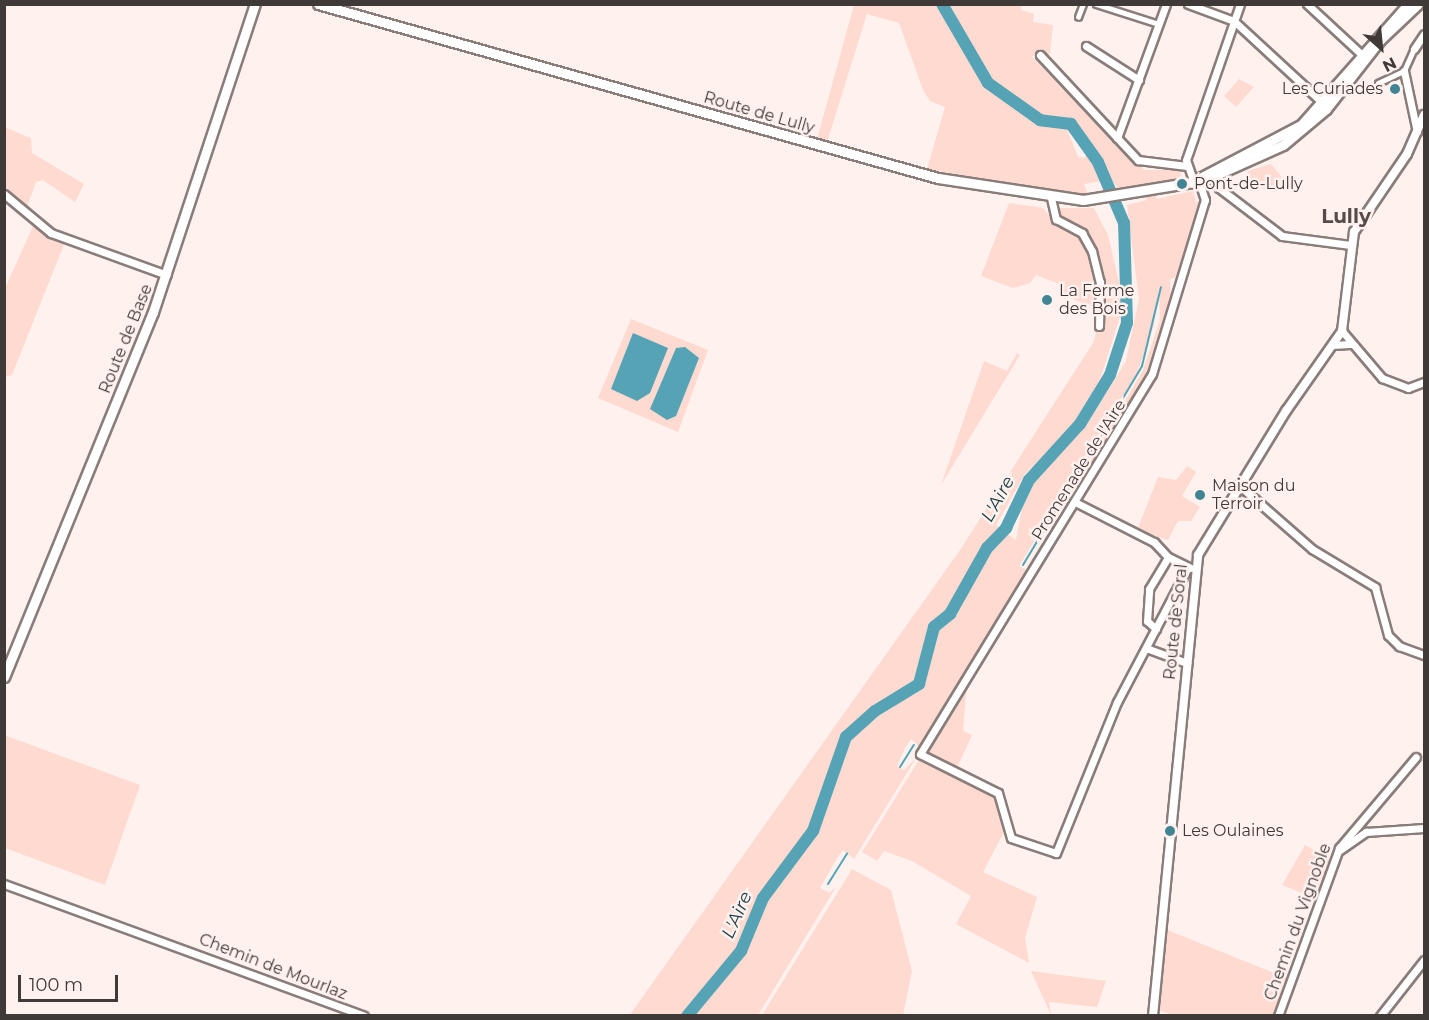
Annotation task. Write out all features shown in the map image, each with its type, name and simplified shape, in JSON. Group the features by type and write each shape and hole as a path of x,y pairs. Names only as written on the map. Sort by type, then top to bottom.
{"main road":[{"name":"Route de Base","path":"4,677 167,275 255,4"},
{"name":"Route de Lully","path":"318,4 938,178 1067,200 1119,198 1219,174 1305,130 1418,4"},
{"name":"Route de Lully","path":"1196,180 1280,139 1323,103 1361,54 1408,4"}],"street":[{"path":"1078,17 1083,4"},
{"path":"1096,4 1159,24"},
{"path":"1117,138 1166,4"},
{"path":"1188,4 1234,21 1323,103"},
{"path":"1040,55 1140,162 1187,166 1240,4"},
{"path":"1307,4 1361,54"},
{"path":"1417,132 1404,71 1414,49 1425,34"},
{"path":"1086,46 1138,80"},
{"path":"1378,83 1404,71"},
{"name":"Route de Soral","path":"1153,1016 1187,663 1192,568 1204,539 1342,331 1348,314 1350,245 1425,115"},
{"name":"Promenade de l'Aire","path":"1146,648 1117,702 1056,853 1011,838 998,793 920,754 1075,502 1161,354 1181,264 1205,200 1187,166"},
{"path":"1219,174 1219,188 1282,236 1305,243 1350,245"},
{"path":"4,194 51,233 167,275"},
{"path":"1051,198 1056,219 1082,233 1092,251 1100,282 1099,326"},
{"path":"1342,331 1350,344 1390,383 1416,388 1425,382"},
{"path":"1332,345 1350,344"},
{"path":"1240,486 1312,549 1376,587 1389,635 1399,646 1425,655"},
{"path":"1075,502 1154,542 1168,557 1192,568 1146,648 1187,663"},
{"path":"1156,629 1147,621 1149,589 1168,557"},
{"name":"Chemin du Vignoble","path":"1278,1016 1336,853 1354,825 1416,757"},
{"path":"1336,853 1366,832 1425,828"},
{"name":"Chemin de Mourlaz","path":"4,884 172,943 364,1016"},
{"path":"1380,1016 1386,1012 1425,960"}],"shaded area":[{"path":"854,5 936,5 964,42 984,85 1029,119 1067,129 1078,157 1085,158 1088,151 1101,181 1084,184 1088,194 1067,194 927,169 945,107 930,101 923,90 899,23 867,14 827,142 817,139"},
{"path":"950,5 1022,5 1021,10 1034,14 1033,22 1053,25 1050,54 1037,52 1032,57 1071,98 1035,59 1039,57 1144,170 1179,170 1182,177 1152,187 1157,199 1193,191 1196,203 1203,197 1175,278 1170,279 1171,301 1152,370 1041,546 1143,370 1160,320 1159,286 1154,324 1137,373 1019,566 1026,570 1037,556 922,749 911,739 905,748 897,766 904,770 916,758 854,859 843,850 837,858 820,888 829,893 836,887 758,1015 629,1016 960,550 1093,343 1105,304 1100,266 1085,232 1063,218 1058,208 1094,208 1108,235 1124,304 1100,380 1071,428 1025,474 996,525 1016,540 1022,508 1035,481 1087,425 1126,361 1139,299 1127,205 1147,200 1139,189 1120,192 1072,118 1037,116 989,77"},
{"path":"1239,79 1254,87 1236,107 1224,96"},
{"path":"4,127 31,138 32,153 84,184 75,202 43,180 36,182 27,207 5,186"},
{"path":"1271,164 1285,181 1275,192 1246,184 1248,171"},
{"path":"1009,203 1043,208 1056,224 1084,242 1094,271 1097,308 1058,294 1062,285 1036,275 1030,283 1013,288 981,276"},
{"path":"34,224 65,242 12,375 5,377 5,288"},
{"path":"631,319 708,350 678,432 598,398"},
{"path":"1017,353 1020,355 941,485 984,361 1007,371"},
{"path":"1187,466 1196,472 1182,496 1200,507 1191,521 1178,521 1168,540 1137,530 1158,477 1176,480"},
{"path":"967,682 963,731 972,735 953,777 995,794 1002,804 1004,832 983,872 1037,897 1025,938 1029,963 956,924 971,896 912,861 884,851 877,861 862,852"},
{"path":"4,735 140,785 105,885 5,848"},
{"path":"1305,845 1331,859 1317,899 1282,885"},
{"path":"852,869 891,890 912,971 903,1015 762,1015"},
{"path":"1165,929 1289,979 1276,1015 1173,1015 1157,1010"},
{"path":"1031,971 1106,981 1097,1007 1049,1002 1051,1015"}],"water":[{"path":"633,333 668,348 650,393 637,401 611,389"},
{"path":"685,347 699,358 676,416 667,420 650,409 676,348"}],"waterway":[{"name":"L'Aire","path":"687,1016 741,951 763,898 813,831 846,737 875,711 919,684 934,627 950,614 987,548 1006,528 1029,480 1080,424 1110,375 1127,323 1124,223 1098,162 1071,124 1040,120 988,83 942,4"},
{"path":"1023,565 1142,366 1161,287"},
{"path":"900,767 914,745"},
{"path":"828,884 847,853"}],"place":[{"name":"Les Curiades","path":"1395,89"},
{"name":"Pont-de-Lully","path":"1182,184"},
{"name":"La Ferme des Bois","path":"1047,300"},
{"name":"Maison du Terroir","path":"1200,495"},
{"name":"Les Oulaines","path":"1170,831"}],"district":[{"name":"Lully","path":"1346,216"}]}
